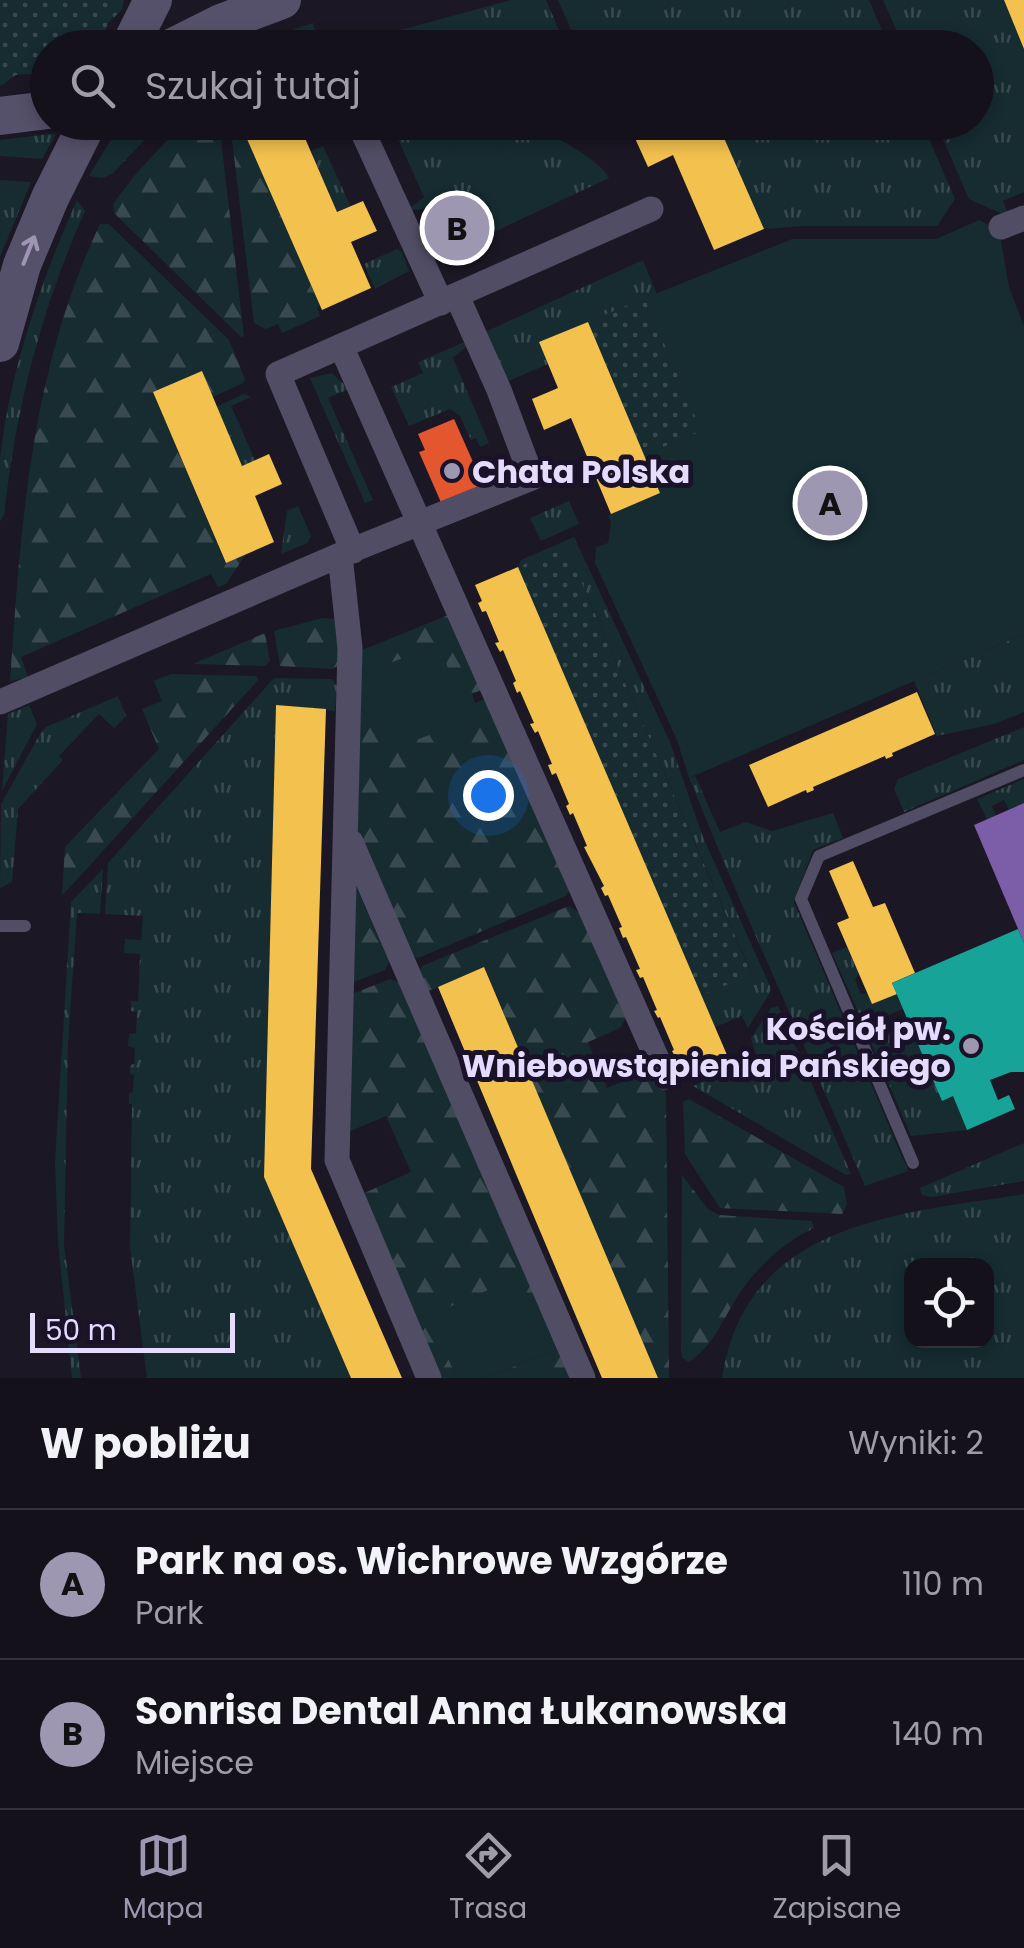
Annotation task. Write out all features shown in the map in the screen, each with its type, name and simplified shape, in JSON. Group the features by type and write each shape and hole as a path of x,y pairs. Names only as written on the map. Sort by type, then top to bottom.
{"street":[{"path":"138,30 153,0"},
{"path":"207,30 282,0"},
{"path":"0,116 30,112"},
{"path":"0,343 22,266 79,140"},
{"path":"0,702 532,478 499,390 368,140"},
{"path":"429,1378 337,1160 347,833 347,553 278,374 651,209"},
{"path":"342,346 665,1078"},
{"path":"347,833 583,1378"}],"lane":[{"path":"913,1163 801,898 819,856 1024,770"},
{"path":"0,926 24,926"}],"green space":[{"path":"0,0 124,0 122,10 105,30 30,30 30,74 16,75 0,86"},
{"path":"511,0 546,0 559,30 401,30"},
{"path":"558,0 869,0 882,30 571,30"},
{"path":"883,0 1004,0 1024,49 1024,192 1003,201 1009,217 969,199 943,140 994,140 994,30 896,30"},
{"path":"313,23 315,30 292,30"},
{"path":"30,136 30,140 53,140 42,159 0,156 0,140"},
{"path":"111,140 145,140 112,174 102,178 89,176"},
{"path":"167,140 221,140 244,336 114,213 113,204"},
{"path":"232,140 248,140 320,306 320,316 282,333 278,324 266,329 254,323"},
{"path":"399,140 560,140 594,161 609,178 481,238 461,194 428,209 408,210 424,197"},
{"path":"451,140 496,140 514,182 546,170 559,199 493,228"},
{"path":"725,140 929,140 955,199 937,226 764,229"},
{"path":"323,146 351,207 337,212 311,151"},
{"path":"0,180 31,182 0,257"},
{"path":"77,200 85,211 55,285 32,360 0,521 0,459 11,392 39,294"},
{"path":"979,220 1000,235 1009,287 1024,326 1024,634 689,778 677,740 595,563 596,547 608,543 608,515 660,493 644,455 700,431 645,298 792,239 936,239"},
{"path":"100,224 109,224 229,340 245,379 243,383 213,397 201,372 153,392 225,562 246,554 226,584 218,587 211,574 21,657 28,677 10,681 25,505 44,391 58,334"},
{"path":"397,249 409,271 375,289 364,264"},
{"path":"643,260 657,295 540,342 548,364 506,382 485,332"},
{"path":"645,298 701,431 644,455 588,322"},
{"path":"467,341 468,345 453,358 489,443 480,447 476,438 471,440 460,416 450,409 409,426 391,387 423,373 418,362"},
{"path":"332,373 349,389 328,398 373,500 365,503 310,378"},
{"path":"244,394 251,397 231,406 255,460 242,466 216,407"},
{"path":"569,501 579,524 541,541 530,518"},
{"path":"298,506 311,536 307,543 281,554 287,511"},
{"path":"574,537 670,742 703,837 770,986 771,991 748,1028 742,1016 715,1027 701,995 752,974 566,547 518,567 521,560"},
{"path":"566,547 752,975 701,995 518,567"},
{"path":"453,613 486,688 472,694 475,703 490,697 570,889 566,896 418,958 409,955 356,831 360,651"},
{"path":"322,618 335,619 340,664 333,669 280,666 274,631"},
{"path":"265,633 270,661 265,666 193,664"},
{"path":"1024,634 1024,712 994,724 937,736 914,681"},
{"path":"438,644 470,720 386,751 358,698 358,676"},
{"path":"171,674 256,676 258,680 62,896 65,847 159,749 142,709 162,701 154,681"},
{"path":"274,678 332,679 337,686 335,711 276,706 264,1177 351,1378 147,1378 130,1247 129,1093 133,1092 130,1065 134,1064 135,1048 128,1046 129,1034 136,1033 137,1012 131,1011 131,1001 138,1001 140,954 124,953 125,939 141,940 143,916 105,914 108,863"},
{"path":"118,696 126,716 114,728 99,714 59,756 63,760 18,809 12,882 0,888 1,804 41,732"},
{"path":"29,705 37,724 2,791 8,714"},
{"path":"1024,727 1024,760 904,812 894,789 898,779"},
{"path":"695,776 720,832 746,822 772,831 833,813 843,838 813,850 794,902 908,1171 865,1186 689,778"},
{"path":"1024,779 1024,803 1009,810 1004,800 992,806 996,816 987,819 977,799"},
{"path":"103,869 100,914 77,913 68,1044 64,1244 81,1378 72,1378 58,1242 55,1162 71,902"},
{"path":"354,882 389,962 385,970 354,982 350,977"},
{"path":"569,906 581,914 626,1018 620,1028 588,1042 607,1088 647,1072 664,1087 666,1094 669,1378 656,1378 485,968 426,992 417,974 422,966"},
{"path":"847,947 859,974 855,980 861,994 867,993 872,1004 897,994 903,1009 864,1025 832,953"},
{"path":"390,979 398,982 570,1372 569,1378 483,1378 551,1352 430,1316 457,1378 441,1378 360,1195 411,1172 386,1116 348,1132 352,994"},
{"path":"778,1006 851,1174 846,1175 693,1086 757,1058 751,1038 771,1008"},
{"path":"908,1020 942,1100 953,1096 967,1130 911,1136 867,1033"},
{"path":"689,1099 844,1187 847,1204 842,1214 720,1208 685,1154 683,1102"},
{"path":"1024,1143 1024,1181 931,1197 922,1195 920,1188"},
{"path":"682,1175 708,1209 719,1215 812,1221 814,1228 783,1247 756,1272 712,1339 689,1362 682,1358 681,1351"},
{"path":"1024,1194 1024,1378 722,1378 737,1326 762,1286 795,1256 835,1235 927,1209"},
{"path":"520,1276 551,1352 483,1378 457,1378 429,1316"}],"building: Mieszkania":[{"path":"1004,0 1024,0 1024,49"},
{"path":"247,140 306,140 337,212 363,201 377,231 351,242 371,288 322,310"},
{"path":"636,140 725,140 764,229 714,250 673,155 648,167"},
{"path":"588,322 660,493 611,514 571,418 544,430 532,399 558,388 539,342"},
{"path":"202,371 242,466 269,454 282,484 255,496 274,542 226,563 153,392"},
{"path":"518,567 727,1055 684,1073 654,1011 657,1010 643,977 636,970 640,969 626,937 623,938 608,895 601,888 604,886 584,847 587,846 573,813 570,815 566,806 569,804 556,773 552,775 548,765 552,764 538,731 535,733 530,724 534,723 520,691 517,693 503,650 500,652 495,643 499,642 486,611 482,612 478,603 482,601 475,585"},
{"path":"917,692 935,734 892,753 893,756 885,756 768,807 749,765"},
{"path":"276,705 326,709 311,1169 402,1378 351,1378 264,1177"},
{"path":"853,861 873,907 885,903 915,973 892,983 897,994 872,1004 837,923 849,918 829,871"},
{"path":"484,967 658,1378 602,1378 438,987"}],"building: Handel":[{"path":"462,208 475,237 451,248 439,220 449,210"},
{"name":"Chata Polska","path":"454,419 485,489 443,507 419,452 425,450 418,434"}],"building: Biura":[{"path":"1024,803 1024,943 974,825"}],"building: Publiczne":[{"name":"Kościół pw. Wniebowstąpienia Pańskiego","path":"1018,929 1024,943 1024,1072 990,1080 998,1100 1009,1095 1015,1109 967,1130 953,1096 942,1101 892,983"}],"place":[{"name":"Sonrisa Dental Anna Łukanowska","path":"457,228"},
{"name":"Chata Polska","path":"452,471"},
{"name":"Park na os. Wichrowe Wzgórze","path":"830,503"},
{"name":"Kościół pw. Wniebowstąpienia Pańskiego","path":"971,1046"}]}
